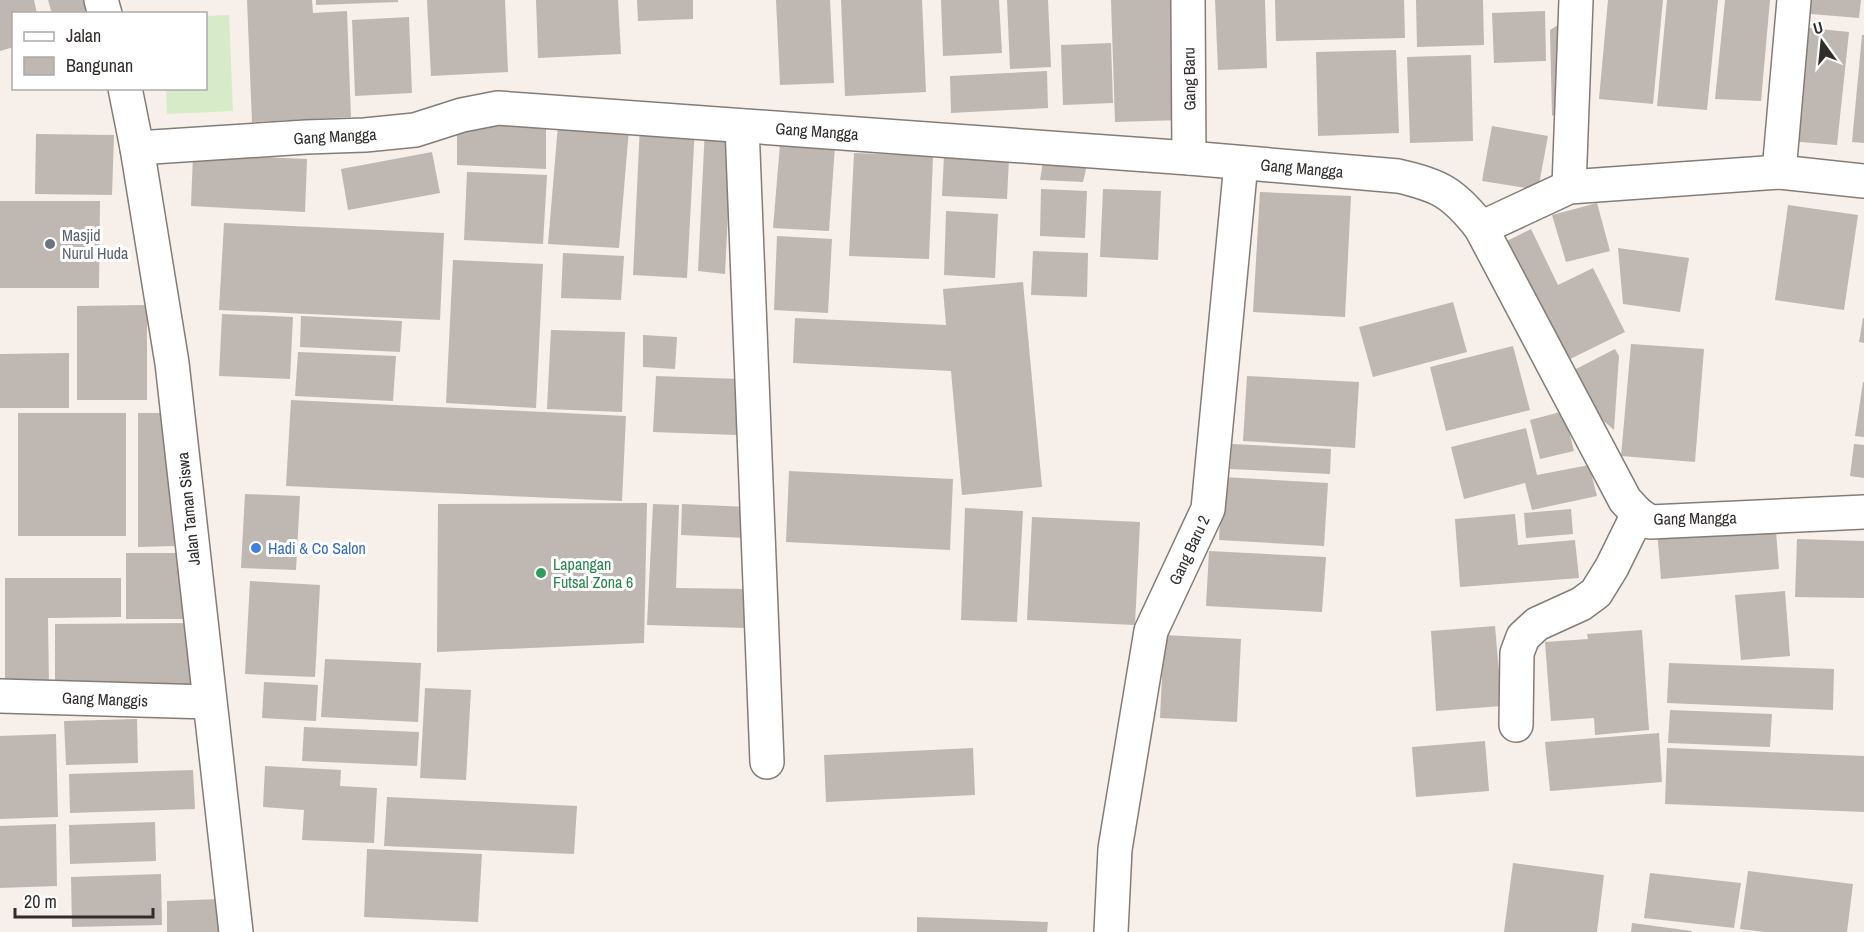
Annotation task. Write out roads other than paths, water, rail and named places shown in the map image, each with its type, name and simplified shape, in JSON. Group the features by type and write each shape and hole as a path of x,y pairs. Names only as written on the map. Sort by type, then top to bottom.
{"street":[{"name":"Gang Baru","path":"1188,0 1190,158"},
{"path":"1569,187 1576,0"},
{"path":"1779,171 1794,0"},
{"name":"Jalan Taman Siswa","path":"125,90 137,148 171,363 236,932"},
{"name":"Gang Mangga","path":"137,148 415,130 498,108 1190,158 1398,176 1427,182 1449,193 1467,210 1481,228 1625,500 1638,514 1650,522 1864,512"},
{"path":"742,126 767,762"},
{"name":"Gang Baru 2","path":"1111,932 1115,849 1151,631 1208,509 1241,164"},
{"path":"1481,228 1569,187 1779,171 1864,181"},
{"path":"1516,725 1517,653 1523,637 1537,624 1581,604 1596,593 1612,567 1638,514"},
{"name":"Gang Manggis","path":"0,696 209,702"}],"place":[{"name":"Masjid Nurul Huda","path":"50,244"},
{"name":"Hadi & Co Salon","path":"256,548"},
{"name":"Lapangan Futsal Zona 6","path":"541,573"}]}
